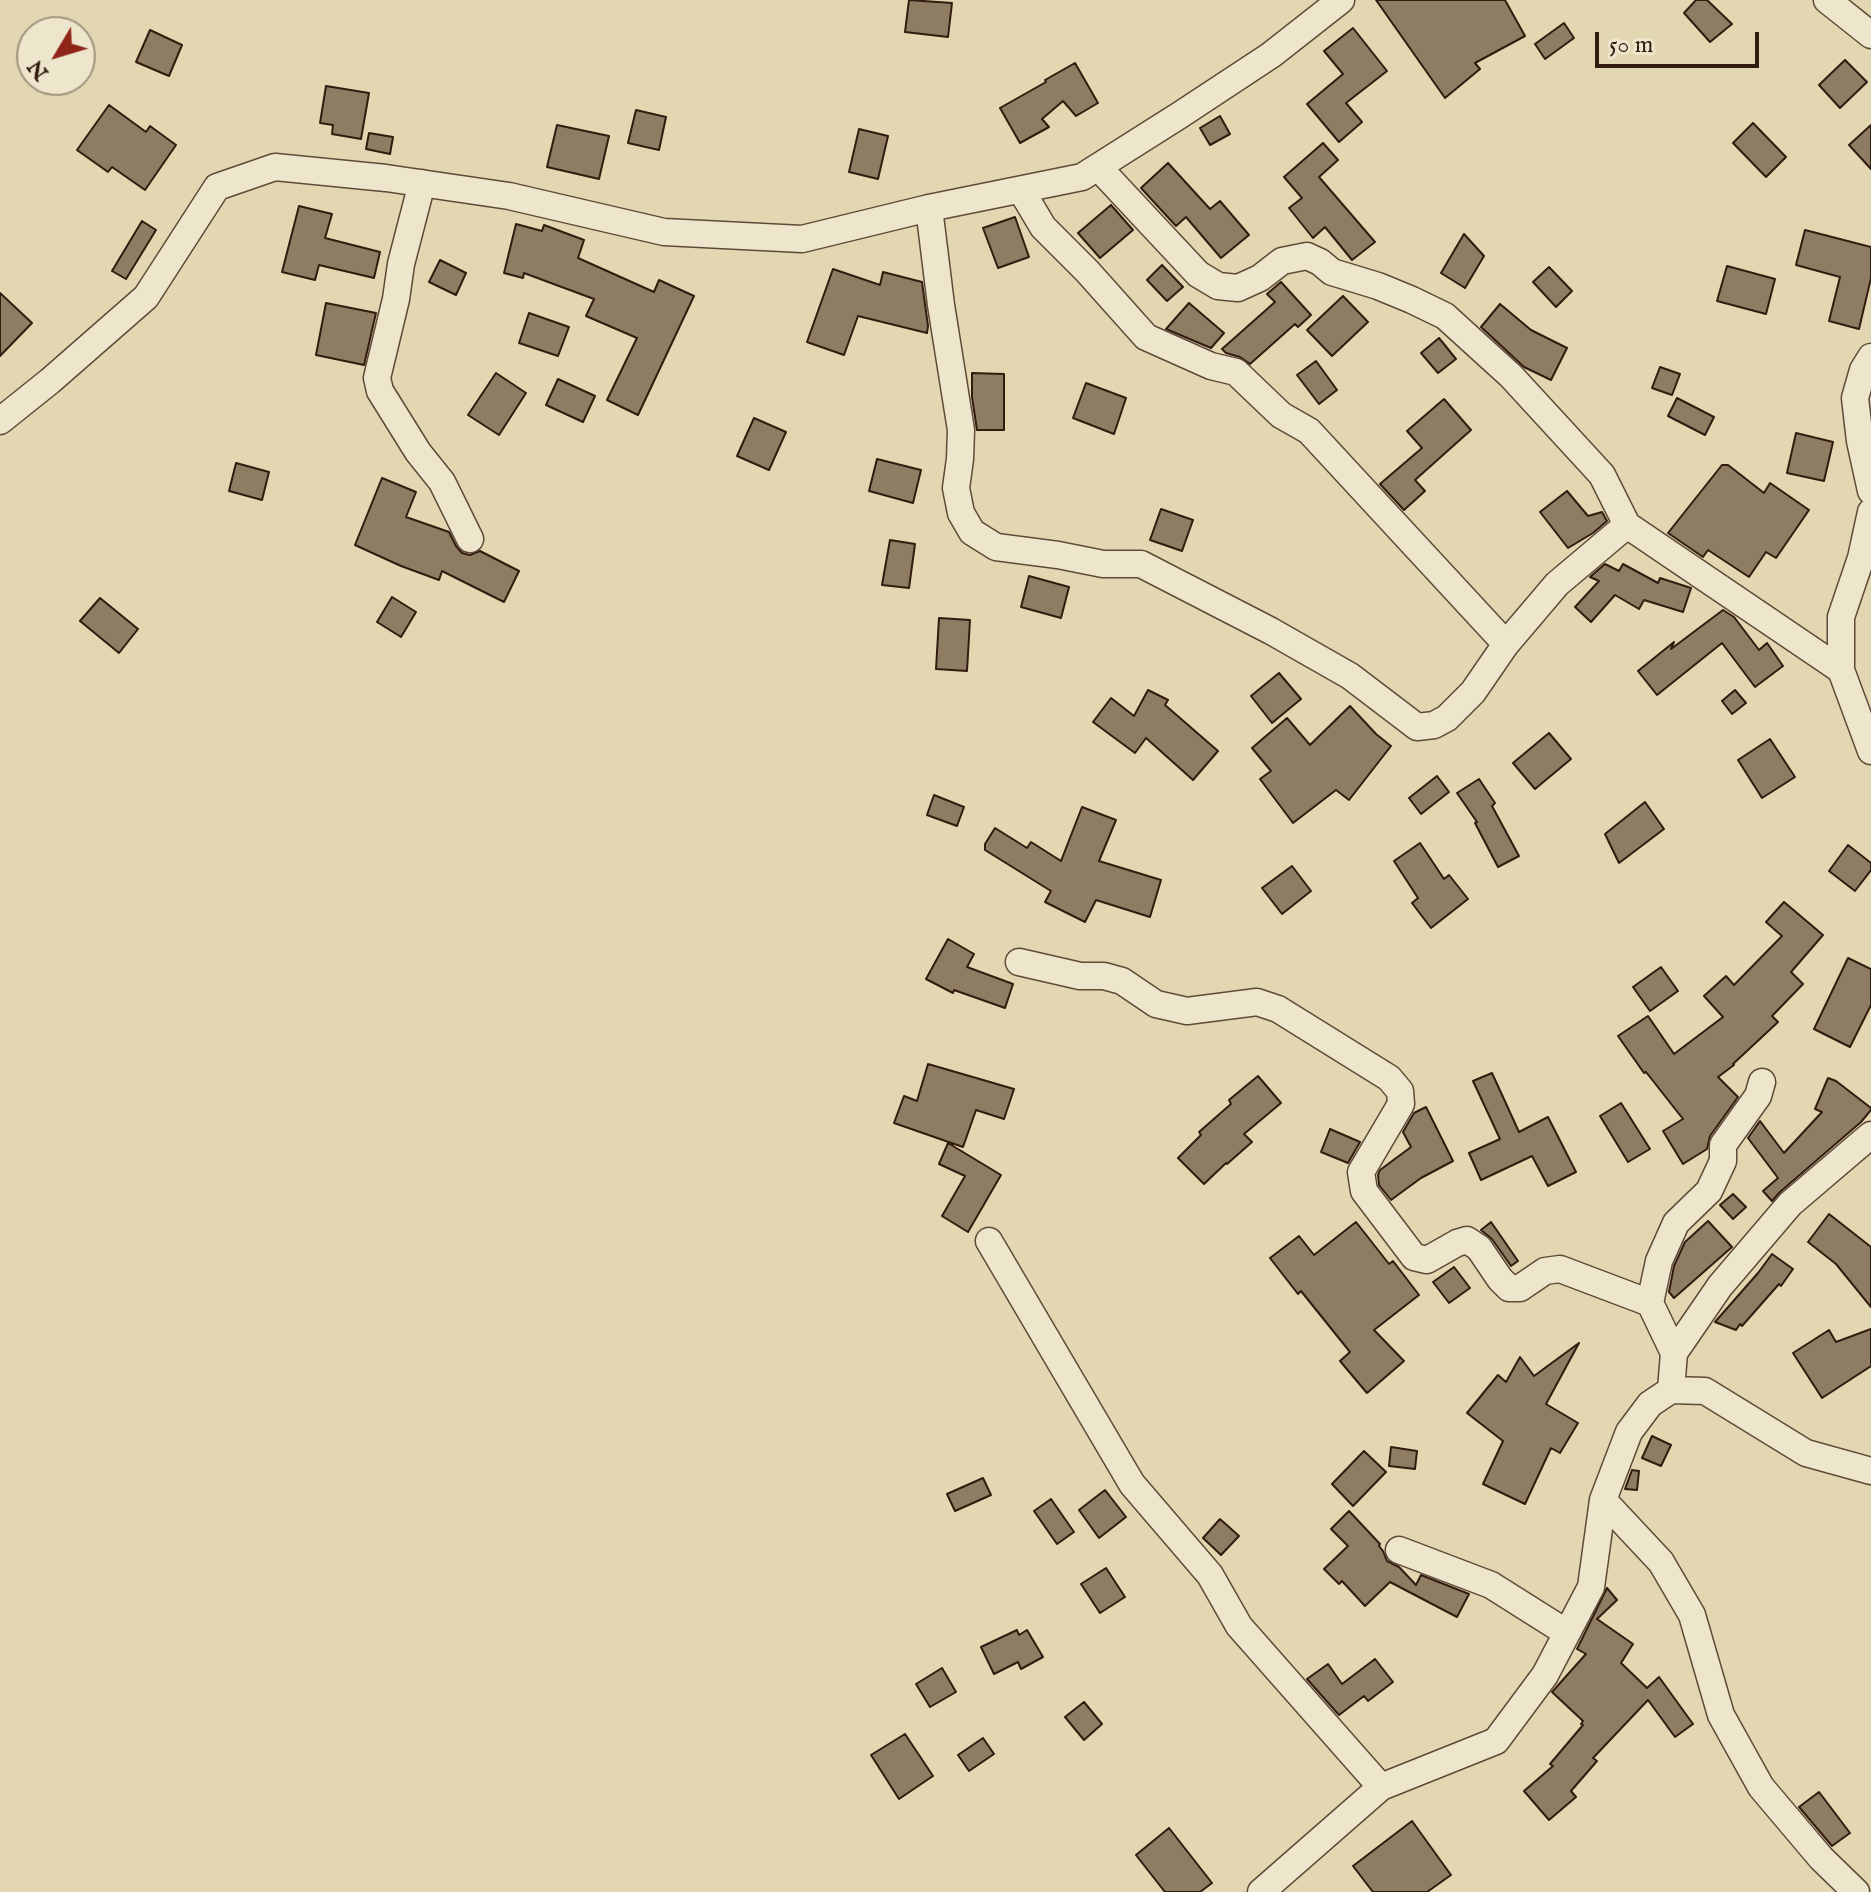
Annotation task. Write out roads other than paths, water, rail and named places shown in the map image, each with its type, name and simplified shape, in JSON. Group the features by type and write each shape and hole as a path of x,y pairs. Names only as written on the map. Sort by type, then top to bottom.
{"street":[{"path":"0,421 146,297 217,187 275,167 509,196 664,232 802,239 929,208 1082,177 1271,55 1341,0"},
{"path":"1827,0 1871,35"},
{"path":"1098,167 1198,274 1218,286 1238,288 1260,278 1282,261 1307,256 1332,272 1412,300 1445,316 1511,376 1602,475 1627,525 1841,670"},
{"path":"422,183 377,378 380,391 418,452 442,482 470,539"},
{"path":"1021,190 1043,227 1146,337 1211,366 1236,372 1281,415 1309,431 1506,644"},
{"path":"929,208 961,430 956,488 961,513 972,532 996,547 1103,564 1141,564 1350,676 1417,727 1434,725 1447,718 1473,692 1506,644 1557,584 1627,525"},
{"path":"1871,357 1863,370 1855,398 1871,491"},
{"path":"1871,512 1861,558 1841,617 1841,670 1871,751"},
{"path":"1019,962 1080,976 1104,976 1122,981 1156,1004 1187,1011 1257,1002 1278,1009 1389,1078 1400,1091 1401,1104 1361,1172 1364,1191 1414,1257 1427,1260 1467,1240 1479,1248 1509,1288 1520,1288 1545,1271 1560,1269 1650,1303"},
{"path":"1674,1353 1650,1303 1659,1261 1676,1223 1709,1191 1723,1161 1723,1145 1758,1096 1762,1082"},
{"path":"1671,1390 1674,1353 1720,1286 1790,1204 1871,1135"},
{"path":"989,1241 1132,1484 1210,1575 1239,1626 1381,1787"},
{"path":"1261,1892 1381,1787 1496,1741 1545,1675 1591,1587 1603,1500 1629,1432 1650,1404 1671,1390 1705,1391 1806,1453 1871,1471"},
{"path":"1603,1500 1661,1562 1692,1615 1721,1715 1761,1787 1821,1858 1856,1892"},
{"path":"1399,1550 1491,1585 1567,1633"}]}
